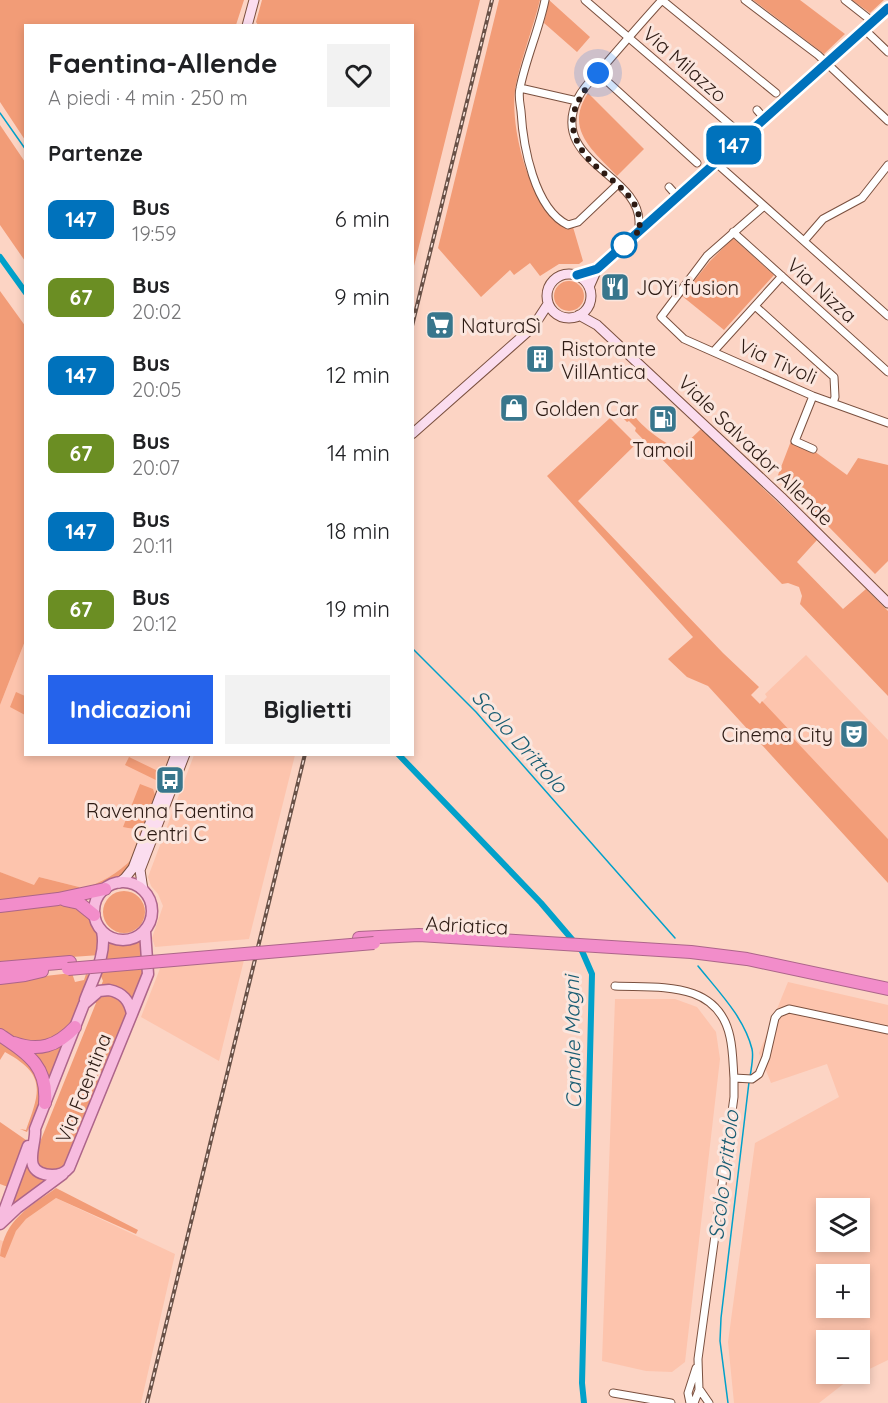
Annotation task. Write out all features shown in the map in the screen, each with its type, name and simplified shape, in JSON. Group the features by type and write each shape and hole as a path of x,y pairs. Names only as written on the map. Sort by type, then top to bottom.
{"highway":[{"path":"0,906 58,899 105,889"},
{"path":"58,899 80,903 94,915"},
{"name":"Adriatica","path":"43,968 374,943 435,942 691,952 747,959 888,989"},
{"name":"Adriatica","path":"620,951 754,967 888,996"},
{"path":"0,966 33,962 43,968"},
{"path":"0,976 43,968"},
{"path":"4,1037 24,1047 42,1048 58,1042 75,1027"},
{"path":"4,1037 31,1059 43,1075 46,1087 45,1104"}],"main road":[{"path":"248,24 254,0"},
{"path":"548,304 558,315 565,317 579,315 589,304 589,287 597,269 888,8"},
{"path":"414,432 533,327 548,304 548,290 556,278 597,269"},
{"path":"577,275 589,287"},
{"name":"Viale Salvador Allende","path":"589,304 597,325"},
{"path":"533,327 558,315"},
{"name":"Viale Salvador Allende","path":"579,315 597,325 781,497 888,603"},
{"path":"119,883 130,883 143,890 149,898 152,912 145,931 139,936 124,940 102,932 94,915 95,905 105,889 119,883 133,868 175,756"},
{"path":"143,890 140,870 184,756"},
{"name":"Via Faentina","path":"0,1223 65,1173 73,1162 148,974 145,931"},
{"name":"Via Faentina","path":"0,1223 102,955 104,939 102,932"},
{"name":"Via Faentina","path":"84,1004 99,991 117,991 130,1004 132,1014"},
{"name":"Via Faentina","path":"35,1129 36,1136 31,1150 35,1168 49,1175 65,1173"}],"street":[{"path":"545,0 520,88 522,123 531,173 542,197 561,222 568,225 578,222 618,184"},
{"name":"Via Milazzo","path":"585,0 735,129"},
{"path":"642,228 639,224 639,212 618,184 586,157 572,132 572,116 582,92 662,0 776,93"},
{"path":"745,0 818,55 888,121"},
{"path":"845,0 873,22"},
{"path":"864,29 888,52"},
{"path":"598,73 697,163"},
{"path":"520,88 577,101"},
{"path":"757,110 764,118"},
{"path":"715,162 888,316"},
{"path":"804,241 823,219 862,198 888,165"},
{"path":"669,187 677,196"},
{"path":"734,232 764,206"},
{"name":"Via Nizza","path":"734,232 888,372"},
{"name":"Via Tivoli","path":"734,232 707,256 661,317 684,339 813,396 888,423"},
{"path":"714,351 782,276"},
{"path":"755,306 834,377 833,403"},
{"path":"813,396 795,441 813,449"},
{"path":"615,986 679,988 699,996 714,1006 722,1017 730,1036 734,1097 698,1359 688,1394 690,1403"},
{"path":"734,1078 755,1077 763,1069 775,1018 779,1013 789,1009 888,1030"},
{"path":"694,1403 699,1387 698,1359"},
{"path":"699,1387 709,1403"},
{"path":"613,1393 671,1403"}],"shaded area":[{"path":"0,0 244,0 236,24 24,24 24,138 0,102"},
{"path":"262,0 480,0 414,266 414,24 257,24"},
{"path":"499,0 540,0 516,84 514,98 517,131 525,165 537,195 557,221 564,226 573,227 583,261 579,264 559,264 540,276 530,263 514,275 510,270 481,297 438,248"},
{"path":"549,0 590,37 577,52 544,23"},
{"path":"753,0 800,0 845,34 824,54"},
{"path":"852,0 884,0 870,13"},
{"path":"588,93 644,149 617,176 591,148 580,129 581,106"},
{"path":"0,125 24,161 24,260 0,225"},
{"path":"733,238 774,275 724,330 682,296 710,261"},
{"path":"569,281 580,285 584,296 580,307 569,311 558,307 554,296 558,285"},
{"path":"0,291 24,324 24,644 0,705"},
{"path":"626,402 648,430 679,450 701,429 817,540 797,562 843,609 866,589 888,611 888,696 800,604 802,596 799,587 788,583 782,584 635,431 636,428 621,416 625,411 623,405"},
{"path":"610,418 636,444 578,501 723,653 759,687 751,695 760,704 762,701 794,735 792,737 888,839 888,883 708,686 687,677 668,659 693,637 547,476"},
{"path":"791,441 814,451 847,475 858,458 888,465 888,561 875,574 778,475"},
{"path":"24,644 24,756 174,756 133,858 107,880 80,890 79,887 39,877 35,886 0,872 0,705"},
{"path":"806,655 888,740 888,839 760,704 767,697 765,694"},
{"path":"16,692 24,696 24,714 10,707"},
{"path":"194,756 295,756 249,939 155,947 152,938 163,906 148,877"},
{"path":"129,757 160,772 162,768 165,773 162,783 125,765"},
{"path":"140,784 153,789 155,795 142,830 123,827"},
{"path":"133,858 127,871 117,879 103,885 68,892 0,902 0,872 34,885 39,877 80,889 109,877"},
{"path":"124,891 132,892 139,897 144,904 144,920 139,927 132,932 124,933 116,932 109,927 104,920 103,912 104,904 109,897 116,892"},
{"path":"67,903 83,913 93,923 100,944 100,955 0,962 0,910"},
{"path":"141,939 145,969 132,1003 100,988 103,981 100,974 110,941 126,944"},
{"path":"244,960 219,1061 141,1017 161,966"},
{"path":"72,973 75,982 84,980 86,974 90,975 72,1024 57,1039 24,1043 0,1030 0,981"},
{"path":"788,982 888,1005 888,1360 870,1369 870,1330 816,1330 816,1384 843,1384 819,1403 734,1403 728,1342 755,1143 839,1097 827,1064 771,1083 759,1053"},
{"path":"115,993 128,1010 104,1073 99,1073 97,1078 100,1084 63,1169 48,1172 37,1165 34,1151 38,1147 96,1003 93,1001 97,996"},
{"path":"615,999 675,999 697,1007 716,1032 720,1059 685,1362 672,1372 646,1371 602,1361"},
{"path":"0,1039 34,1066 42,1097 27,1132 20,1129 26,1130 35,1105 37,1094 34,1077 19,1060 5,1052 0,1060"},
{"path":"63,1045 50,1081 33,1053 51,1051"},
{"path":"0,1122 26,1140 8,1187 0,1184"},
{"path":"28,1158 53,1178 7,1212"},
{"path":"56,1188 138,1230 136,1234 56,1198 26,1219 16,1231 5,1258 0,1256 3,1243 13,1223 27,1209"},
{"path":"56,1198 175,1254 141,1403 0,1403 0,1240 10,1244 16,1231 26,1219"}],"waterway":[{"name":"Scolo Drittolo","path":"0,113 24,147"},
{"name":"Canale Magni","path":"0,257 24,290"},
{"name":"Scolo Drittolo","path":"414,650 476,712 675,938"},
{"name":"Canale Magni","path":"400,756 541,903 582,951 592,974 582,1383 584,1403"},
{"name":"Scolo Drittolo","path":"698,966 730,1005 743,1026 753,1052 750,1077"},
{"name":"Scolo Drittolo","path":"728,1403 720,1341 721,1318 749,1082"}],"railway":[{"path":"414,318 492,0"},
{"path":"147,1403 305,756"}],"bus line":[{"name":"147","path":"577,275 597,269 888,8"}],"place":[{"name":"JOYi fusion","path":"615,287"},
{"name":"NaturaSì","path":"440,325"},
{"name":"Ristorante VillAntica","path":"540,359"},
{"name":"Golden Car","path":"514,408"},
{"name":"Tamoil","path":"663,419"},
{"name":"Cinema City","path":"854,734"},
{"name":"Ravenna Faentina Centri C","path":"170,780"}],"route":[{"path":"598,73 577,101 572,116 572,132 586,157 618,184 639,212 639,224 642,228 624,245"}]}
